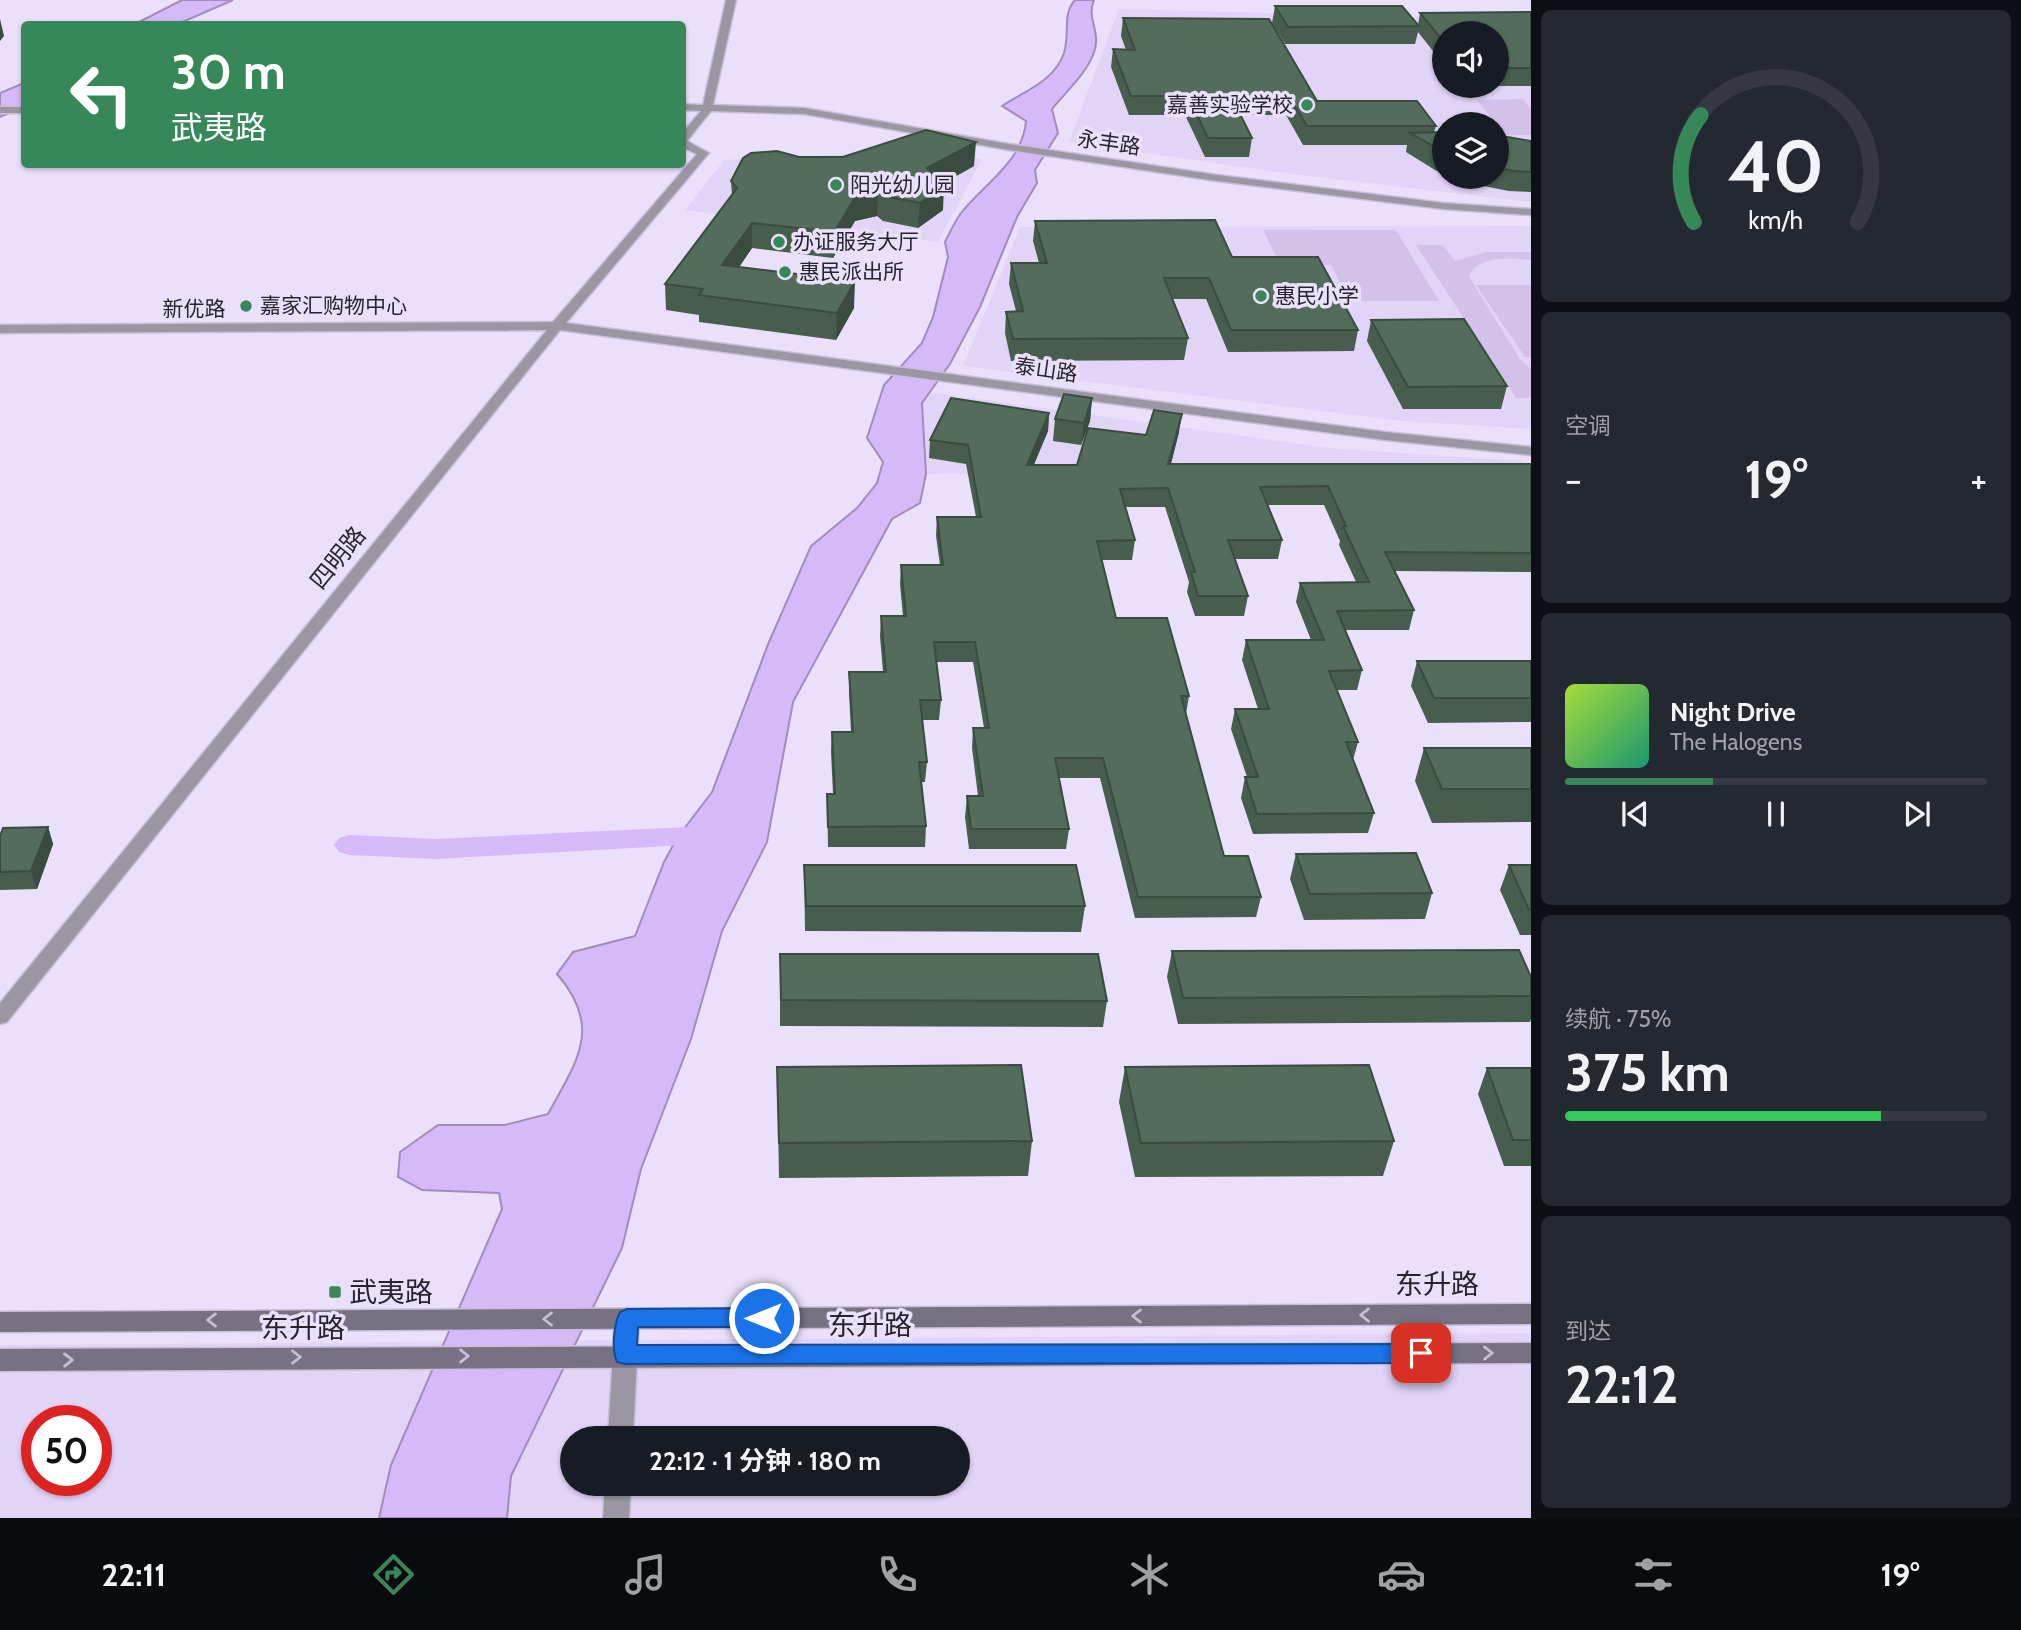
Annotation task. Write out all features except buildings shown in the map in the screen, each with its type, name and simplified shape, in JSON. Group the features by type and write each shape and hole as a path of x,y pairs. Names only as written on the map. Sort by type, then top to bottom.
{"main road":[{"name":"东升路","path":"0,1322 1531,1314"},
{"name":"东升路","path":"0,1360 618,1355 1531,1353"}],"street":[{"path":"707,107 731,0"},
{"name":"永丰路","path":"686,107 804,111 1009,147 1217,178 1443,206 1531,212"},
{"name":"四明路","path":"686,136 707,107"},
{"path":"0,110 21,110"},
{"name":"四明路","path":"0,1017 557,326 704,153 686,144"},
{"name":"新优路","path":"0,329 557,326"},
{"name":"泰山路","path":"557,326 1385,436 1531,451"},
{"path":"620,1426 618,1355 622,1318"},
{"path":"616,1518 617,1496"}],"shaded area":[{"path":"182,0 233,0 185,21 141,21"},
{"path":"1075,0 1094,0 1092,15 1096,38 1092,57 1087,67 1052,109 1058,133 1035,170 1037,183 1017,217 980,307 950,364 922,403 926,474 920,503 892,519 793,702 767,842 722,931 691,1039 641,1169 622,1248 511,1476 507,1518 379,1518 391,1465 502,1209 499,1193 422,1190 398,1177 400,1152 438,1125 505,1125 548,1114 568,1078 581,1045 579,1011 571,993 557,974 573,952 635,936 664,862 677,838 712,792 769,642 811,546 857,508 877,483 883,462 867,438 884,385 922,343 933,317 948,257 945,242 955,223 1018,148 1026,121 1002,106 1046,79 1059,63 1066,46 1067,18"},
{"name":"嘉善实验学校","path":"1119,9 1531,20 1531,202 1299,175 1069,142"},
{"path":"21,84 21,108 0,117 0,93"},
{"path":"1523,99 1531,109 1531,135 1509,135 1509,112 1487,112 1477,100"},
{"name":"阳光幼儿园","path":"936,150 982,159 938,242 685,210 724,160"},
{"name":"惠民小学","path":"1531,226 1531,429 1402,421 963,366 1020,227"},
{"path":"1263,230 1396,230 1439,301 1350,301 1331,265 1280,265"},
{"path":"1416,245 1443,245 1455,261 1486,252 1531,252 1531,260 1487,261 1473,270 1469,277 1520,359 1531,369 1531,398 1516,398"},
{"path":"1476,285 1531,285 1531,357 1525,357"},
{"path":"928,392 1329,448 1521,461 1531,471 926,474 922,403"},
{"path":"1531,1333 1531,1518 0,1518 0,1345"}],"waterway":[{"path":"349,845 437,849 710,836"}],"place":[{"name":"嘉善实验学校","path":"1307,105"},
{"name":"阳光幼儿园","path":"836,185"},
{"name":"办证服务大厅","path":"779,242"},
{"name":"惠民派出所","path":"785,272"},
{"name":"惠民小学","path":"1261,296"},
{"name":"嘉家汇购物中心","path":"246,306"},
{"name":"武夷路","path":"335,1292"}],"route":[{"path":"764,1318 627,1318 625,1355 1421,1353"}]}
